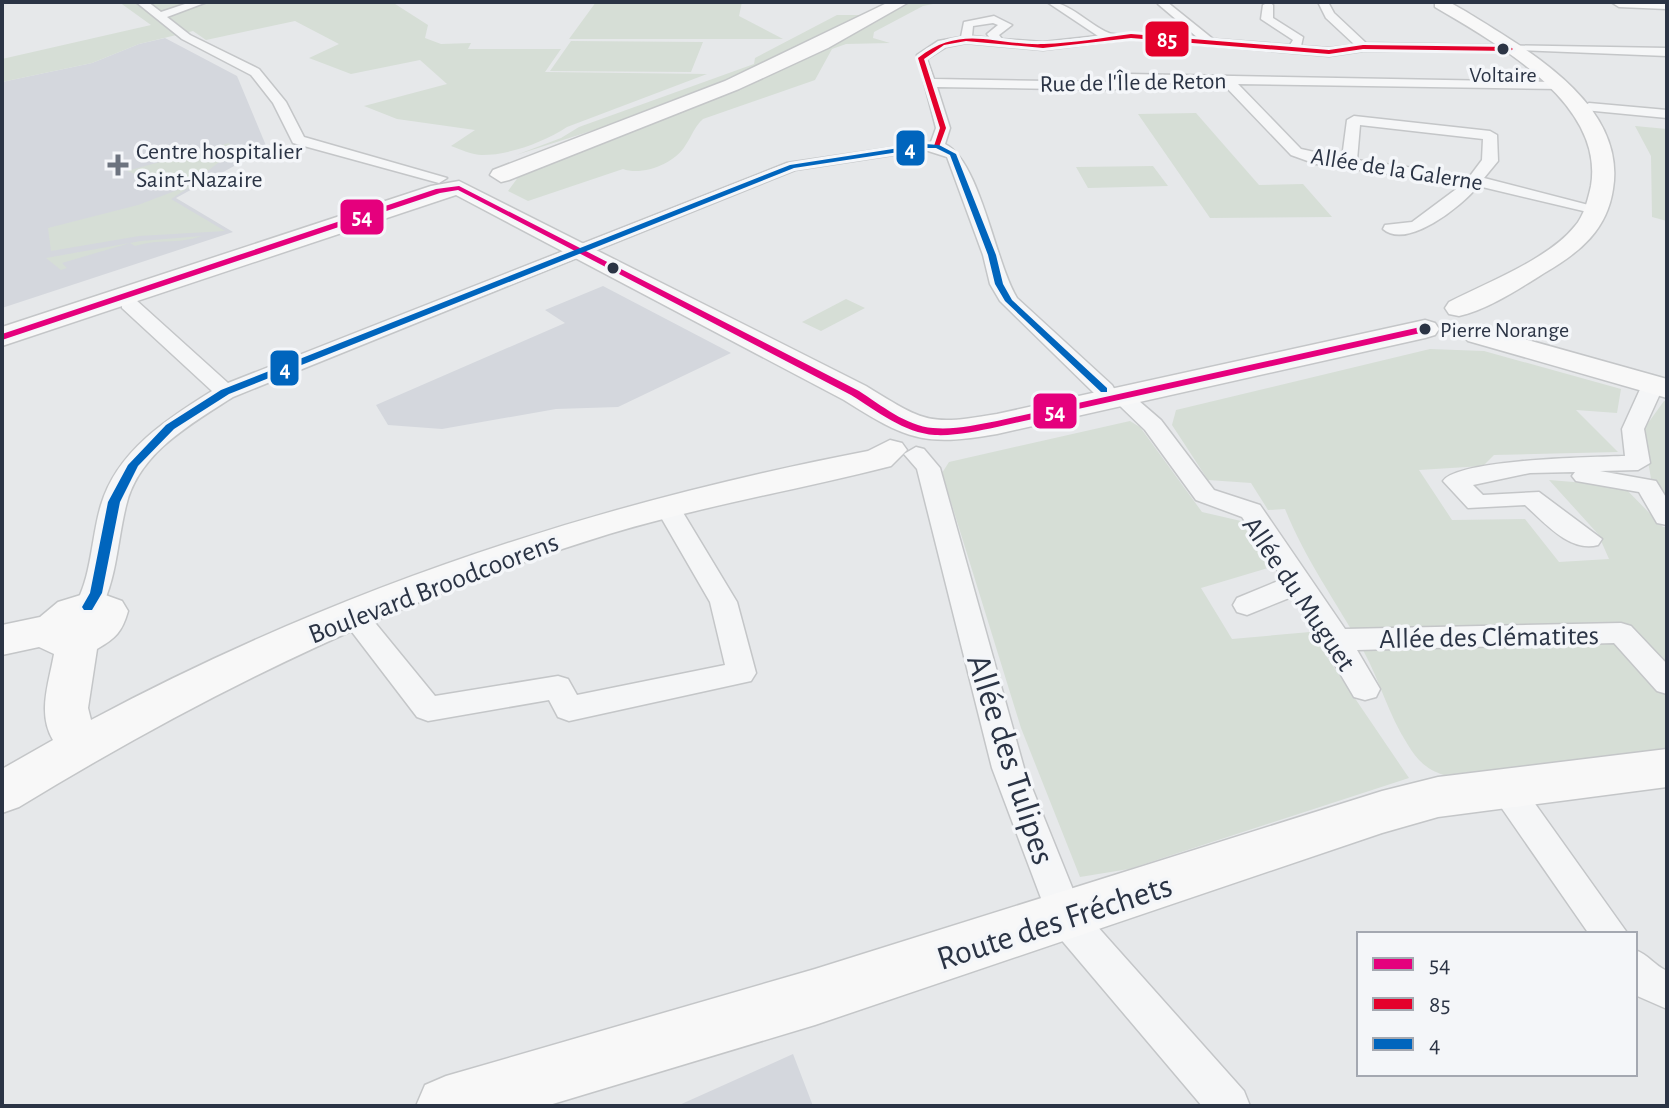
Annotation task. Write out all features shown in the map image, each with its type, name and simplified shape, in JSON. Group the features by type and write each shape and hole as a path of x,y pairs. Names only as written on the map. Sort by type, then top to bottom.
{"street":[{"path":"2,328 472,183 662,115 822,44 881,8 901,2"},
{"path":"1052,2 1107,37"},
{"path":"1323,2 1330,17 1352,31 1363,47"},
{"path":"1619,2 1667,4"},
{"path":"150,8 196,3"},
{"path":"472,183 477,206 582,250 837,400 908,435 997,424 1426,328 1463,338 1472,320 1526,272 1584,231 1596,209 1605,177 1598,135 1568,94 1477,18 1471,3 1435,3"},
{"path":"1435,3 1468,18 1579,94 1614,138 1621,180 1605,233 1555,272 1472,320"},
{"path":"1163,4 1208,40"},
{"path":"1268,5 1267,19 1299,39 1294,48"},
{"path":"150,8 186,37 255,72 279,102 298,140 472,183"},
{"path":"966,39 968,24 994,19 1006,25 993,34 1000,44"},
{"path":"78,735 66,708 73,626 96,593 114,502 133,465 158,437 225,392 792,166 913,146 937,146 943,128 921,58 942,44 966,39 1043,46 1107,37 1208,40 1329,52 1369,67 1385,83"},
{"path":"1329,52 1363,47 1667,52"},
{"name":"Rue de l'Île de Reton","path":"928,83 1114,86 1128,78 1557,86"},
{"name":"Allée de la Galerne","path":"1227,80 1296,152 1475,181 1596,209"},
{"path":"1589,107 1667,114"},
{"path":"1349,163 1354,120 1490,135 1490,161 1463,194 1416,227 1391,229"},
{"name":"Allée du Muguet","path":"937,146 953,154 992,255 999,284 1009,301 1117,398 1153,425 1205,495 1251,511 1337,640 1365,689"},
{"path":"2,347 129,304 388,208"},
{"path":"2,337 388,208"},
{"path":"129,304 225,392"},
{"path":"1472,320 1660,387 1633,429 1638,463 1647,486 1666,517"},
{"path":"2,763 78,735 323,603 475,544 586,509 839,449 1117,398 1426,328"},
{"name":"Boulevard Broodcoorens","path":"2,793 78,735 353,615 526,548 667,507 879,459 908,435"},
{"name":"Allée des Tulipes","path":"908,435 928,468 1008,768 1066,918 1229,1106"},
{"path":"1530,497 1477,503 1455,481 1530,466 1638,463"},
{"path":"1530,466 1647,486"},
{"path":"1500,473 1570,531 1589,539"},
{"path":"353,615 428,709 558,687 569,709 741,673 735,627 716,578 667,507"},
{"path":"1247,605 1299,583"},
{"path":"2,640 73,626"},
{"name":"Allée des Clématites","path":"1337,640 1621,633 1667,683"},
{"name":"Route des Fréchets","path":"446,1106 807,1000 1066,918 1382,812 1438,797 1667,768"},
{"path":"1505,787 1609,932"}],"shaded area":[{"path":"119,2 392,2 428,25 425,38 441,44 471,43 468,49 561,49 545,72 707,74 567,127 526,147 482,155 451,146 475,130 397,119 364,106 447,84 420,60 351,74 309,58 339,44 295,21 206,40 193,31 139,44 92,63 2,82 2,59 151,25"},
{"path":"596,2 742,2 739,16 783,39 569,39"},
{"path":"912,2 943,2 923,6 874,32 873,38 890,43 846,44 832,49 815,80 703,119 680,152 666,163 648,170 623,169 528,201 508,191 519,176 739,89"},
{"path":"837,15 862,15 729,81 663,108 516,155 561,138 579,127 754,64 755,58"},
{"name":"Centre hospitalier Saint-Nazaire","path":"165,38 237,76 267,148 176,198 233,232 2,308 2,82 92,63 139,44"},
{"path":"571,41 703,42 691,72 550,71"},
{"path":"1196,113 1259,185 1303,184 1332,217 1210,218 1138,114"},
{"path":"1635,126 1667,129 1667,221 1652,217 1651,156"},
{"path":"229,143 235,150 201,176 173,188 127,171"},
{"path":"1153,166 1168,186 1088,188 1076,167"},
{"path":"196,183 171,199 225,231 139,236 51,251 48,228 138,205"},
{"path":"202,236 135,246 130,243 62,263 67,268 61,270 46,258 141,241"},
{"path":"603,286 731,353 618,407 556,409 442,429 388,425 376,405 565,323 545,310"},
{"path":"846,299 865,308 821,331 802,322"},
{"path":"1430,349 1484,351 1621,389 1617,413 1576,410 1618,452 1494,455 1483,466 1419,470 1452,520 1525,519 1559,562 1609,559 1598,534 1549,480 1623,486 1663,527 1667,527 1667,752 1444,775 1428,767 1415,755 1401,733 1363,650 1312,563 1285,509 1268,510 1251,483 1208,480 1172,425 1176,410"},
{"path":"1664,401 1667,402 1667,508 1652,485 1643,430"},
{"path":"1130,421 1140,427 1202,512 1241,521 1268,568 1201,588 1232,639 1310,632 1409,778 1129,869 1080,877 1021,728 942,473 949,462"},
{"path":"793,1054 813,1106 677,1106"}],"transit line":[{"name":"85","path":"937,146 943,128 921,58 942,44 966,39 1043,46 1131,36 1329,52 1363,47 1510,49"},
{"name":"4","path":"88,607 96,593 114,502 133,465 170,427 225,392 792,166 925,146 937,146 953,154 992,255 999,284 1009,301 1104,390"},
{"name":"54","path":"2,337 439,191 459,188 855,393 908,425 934,432 997,424 1425,329"}],"place":[{"name":"Voltaire","path":"1503,49"},
{"name":"Centre hospitalier Saint-Nazaire","path":"118,165"},
{"name":"Pierre Norange","path":"1425,329"}]}
